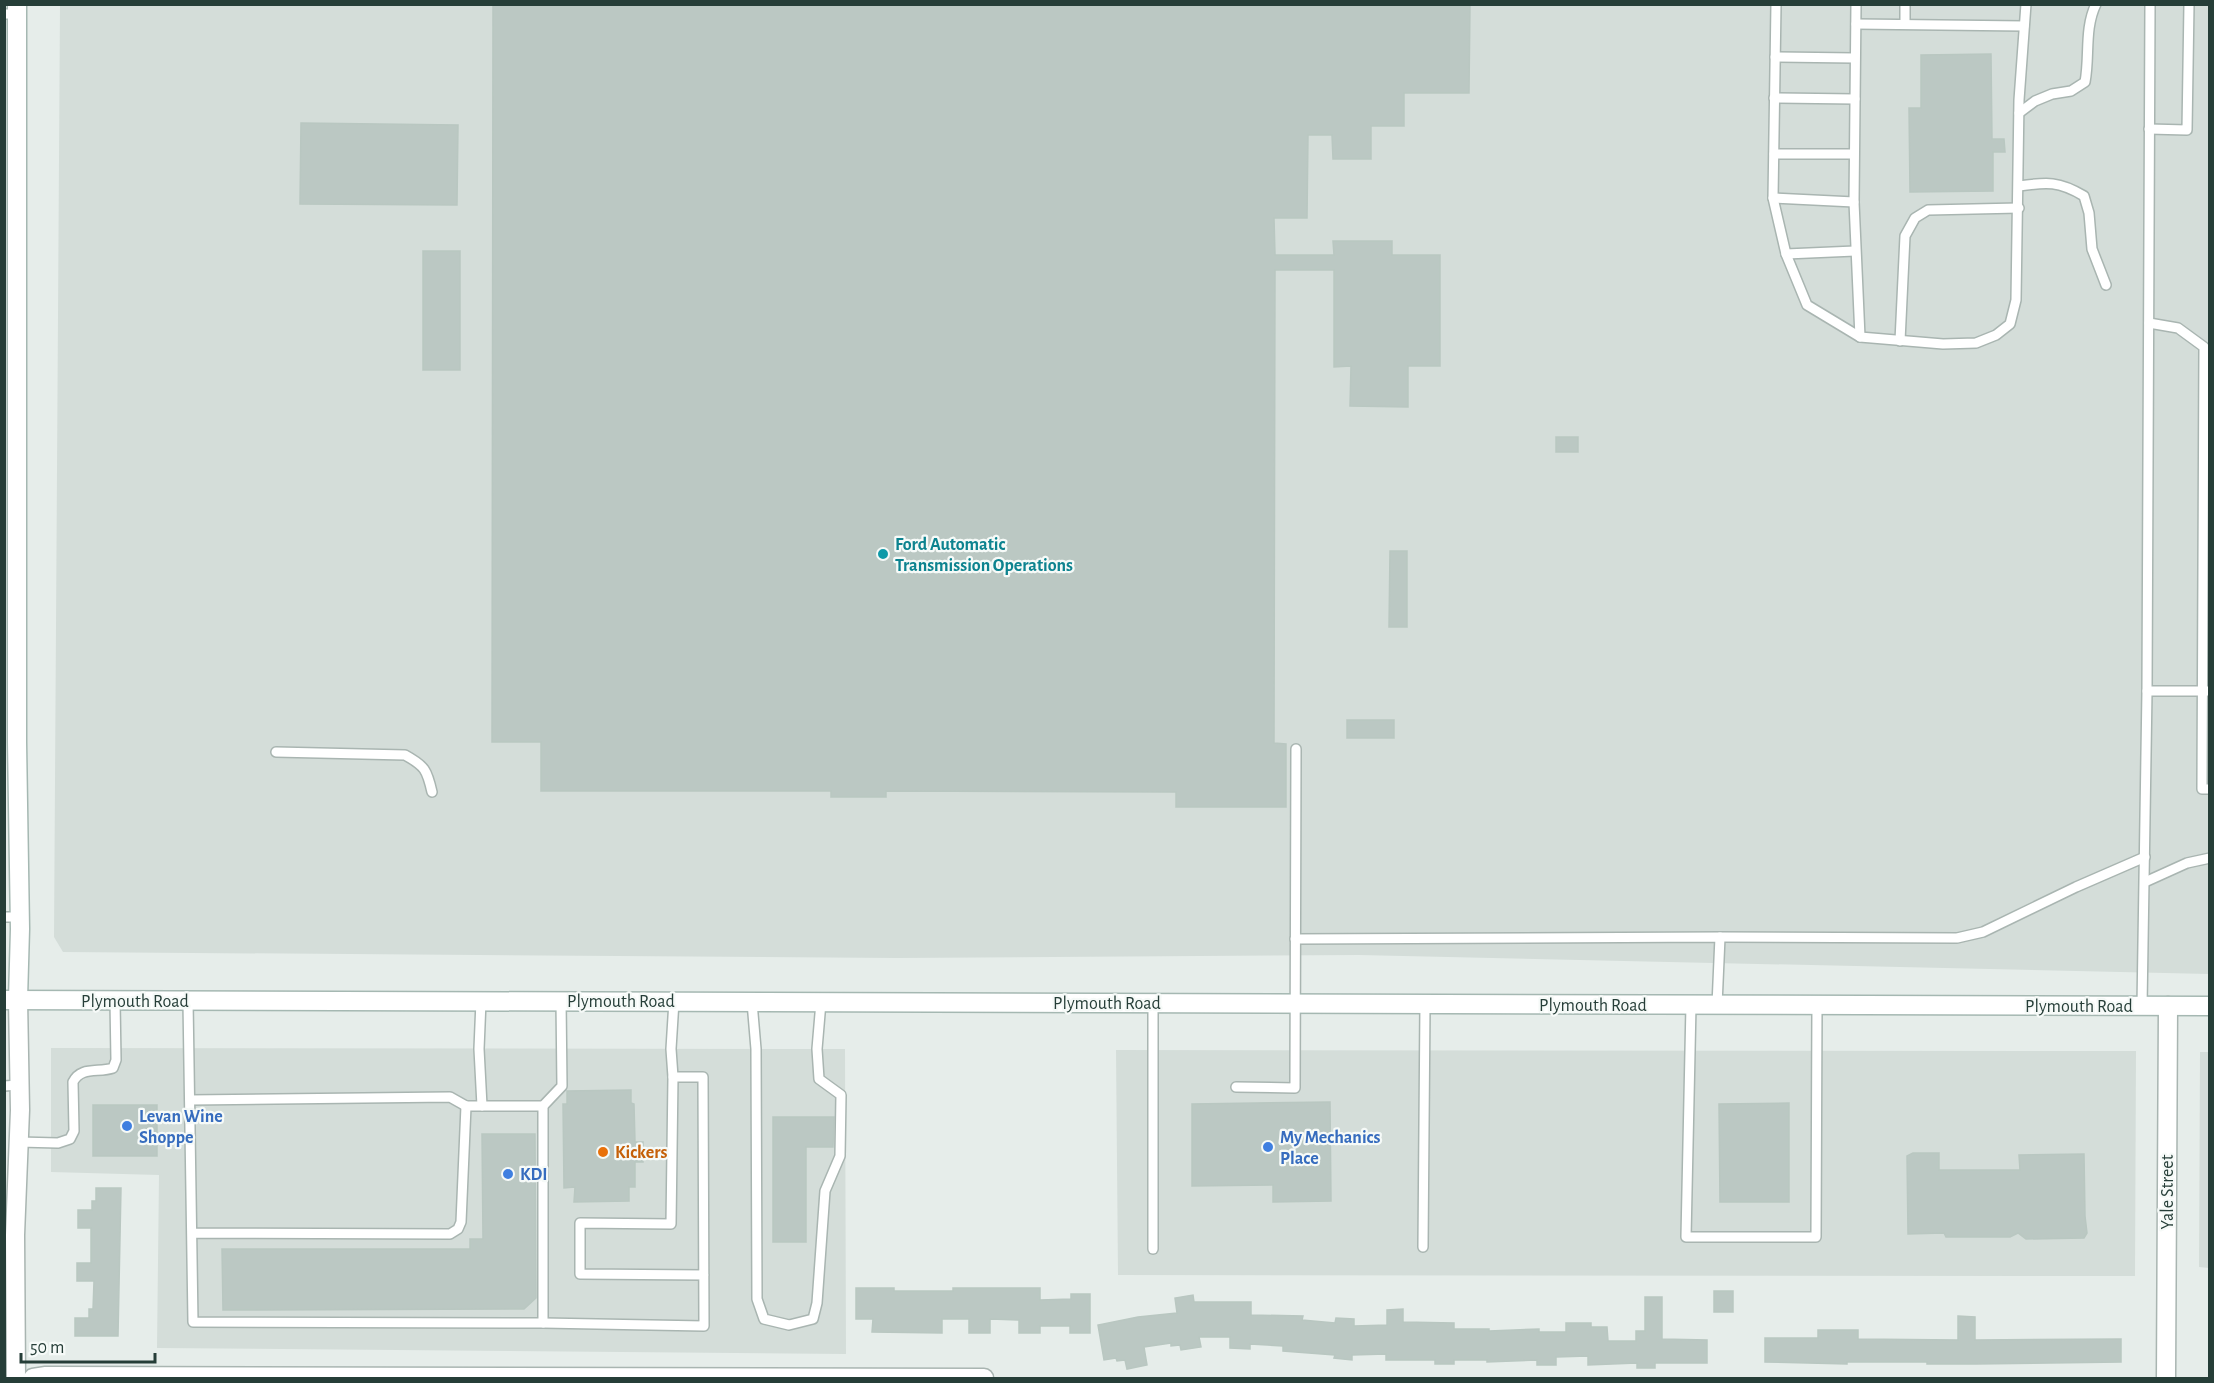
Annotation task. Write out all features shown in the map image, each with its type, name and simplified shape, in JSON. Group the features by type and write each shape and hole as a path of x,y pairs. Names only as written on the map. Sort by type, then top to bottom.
{"street":[{"path":"13,11 10,122 10,658 12,817 16,858 12,917 12,1085 19,1142 15,1235 16,1378"},
{"name":"Plymouth Road","path":"11,1000 2210,1006"},
{"name":"Yale Street","path":"2166,1378 2168,1006"},
{"path":"33,1378 46,1376 984,1378"}],"lane":[{"path":"1776,4 1773,198 1786,254 1807,305 1860,337 1944,344 1976,343 1996,335 2010,324 2016,300 2019,113 2026,4"},
{"path":"1856,4 1854,202 1860,337"},
{"path":"1905,4 1905,24"},
{"path":"2019,113 2035,101 2052,94 2071,92 2085,82 2088,68 2090,17 2096,4"},
{"path":"2142,1006 2147,691 2150,4"},
{"path":"2150,129 2187,130 2189,4"},
{"path":"1856,24 2024,26"},
{"path":"1775,57 1854,58"},
{"path":"1774,98 1855,99"},
{"path":"1774,154 1854,154"},
{"path":"2019,186 2046,182 2068,186 2084,196 2089,213 2092,249 2106,285"},
{"path":"1773,198 1854,202"},
{"path":"1900,341 1905,236 1915,218 1928,210 2019,208"},
{"path":"1786,254 1855,252"},
{"path":"2149,323 2178,328 2204,347 2206,737 2202,789 2210,789"},
{"path":"2147,691 2206,691"},
{"path":"1236,1087 1295,1088 1296,749"},
{"path":"276,752 405,755 422,764 428,775 432,792"},
{"path":"1295,939 1957,938 1983,932 2145,857"},
{"path":"2145,882 2187,863 2210,858"},
{"path":"1717,1005 1720,937"},
{"path":"19,1142 58,1143 70,1139 74,1131 73,1082 76,1075 83,1071 105,1071 113,1068 116,1060 115,1001"},
{"path":"188,1001 193,1322 704,1326 703,1077 673,1077"},
{"path":"481,1001 479,1049 482,1106"},
{"path":"543,1323 543,1106 562,1086 561,1001"},
{"path":"674,1001 671,1049 673,1077 671,1224 580,1223 580,1274 704,1275"},
{"path":"752,1002 756,1049 757,1299 764,1319 789,1325 813,1318 817,1303 825,1191 840,1156 841,1095 819,1079 817,1049 820,1002"},
{"path":"1153,1003 1153,1249"},
{"path":"1423,1247 1425,1004"},
{"path":"1691,1005 1686,1237 1816,1237 1817,1005"},
{"path":"190,1100 450,1097 466,1106 543,1106"},
{"path":"192,1233 450,1234 458,1229 461,1222 466,1106"}],"shaded area":[{"path":"60,5 2209,5 2209,974 1359,955 897,958 63,952 54,937"},
{"path":"51,1048 845,1049 846,1354 157,1348 159,1175 51,1172"},
{"path":"1116,1050 2136,1051 2135,1276 1118,1275"},
{"path":"2200,1052 2210,1052 2209,1268 2199,1267"}],"building":[{"name":"Ford Automatic Transmission Operations","path":"493,4 1470,4 1469,93 1404,93 1404,126 1371,126 1371,159 1333,159 1332,135 1308,135 1307,218 1274,218 1275,255 1334,255 1333,241 1392,241 1392,255 1440,255 1440,366 1408,366 1408,407 1350,406 1351,366 1334,367 1334,270 1275,270 1274,743 1286,744 1286,807 1176,807 1176,792 886,791 886,797 831,797 831,791 541,791 541,742 492,742"},
{"path":"1991,54 1992,139 2004,139 2005,152 1993,152 1993,191 1910,192 1909,108 1921,108 1921,55"},
{"path":"301,123 458,125 457,205 300,204"},
{"path":"423,251 460,251 460,370 423,370"},
{"path":"1556,437 1578,437 1578,452 1556,452"},
{"path":"1390,551 1407,551 1407,627 1389,627"},
{"path":"1347,720 1394,720 1394,738 1347,738"},
{"name":"Kickers","path":"631,1090 631,1103 634,1104 635,1142 643,1142 643,1162 635,1162 635,1187 629,1187 629,1201 574,1202 575,1187 564,1188 563,1104 567,1104 567,1091"},
{"path":"1330,1102 1331,1201 1273,1202 1273,1185 1192,1186 1192,1104"},
{"path":"1789,1103 1789,1202 1720,1202 1719,1104"},
{"path":"93,1105 157,1105 157,1156 93,1156"},
{"path":"773,1117 834,1117 833,1147 806,1147 806,1242 773,1242"},
{"path":"482,1134 535,1134 536,1298 524,1309 223,1310 222,1249 470,1249 470,1239 483,1239"},
{"path":"1913,1153 1939,1153 1939,1170 2020,1170 2019,1155 2084,1154 2087,1233 2084,1238 2026,1239 2018,1233 2010,1237 1946,1237 1944,1233 1908,1234 1907,1156"},
{"path":"96,1188 121,1188 118,1336 75,1336 75,1318 89,1318 89,1309 93,1309 94,1281 77,1281 77,1263 91,1263 91,1228 78,1228 78,1210 92,1210 92,1201 96,1201"},
{"path":"856,1288 894,1288 894,1291 953,1291 953,1288 1040,1288 1040,1300 1071,1299 1071,1294 1090,1294 1090,1333 1070,1333 1070,1326 1040,1326 1040,1333 1019,1333 1019,1320 990,1319 990,1333 969,1333 969,1319 942,1319 942,1333 872,1332 873,1319 856,1319"},
{"path":"1714,1291 1733,1291 1733,1312 1714,1312"},
{"path":"1193,1295 1194,1302 1251,1302 1251,1315 1303,1316 1302,1320 1335,1323 1336,1318 1354,1319 1354,1326 1387,1325 1387,1310 1403,1309 1403,1322 1454,1323 1454,1329 1489,1329 1489,1331 1539,1329 1539,1332 1566,1332 1566,1323 1591,1323 1591,1327 1607,1327 1608,1341 1636,1341 1636,1331 1645,1331 1645,1297 1662,1297 1662,1339 1707,1340 1707,1363 1655,1363 1655,1368 1637,1368 1637,1363 1588,1365 1588,1356 1556,1357 1556,1365 1537,1365 1537,1360 1487,1362 1487,1360 1454,1360 1454,1364 1435,1364 1435,1360 1386,1360 1386,1354 1352,1355 1352,1360 1334,1358 1335,1355 1283,1351 1283,1346 1250,1344 1250,1349 1230,1348 1230,1337 1199,1337 1201,1347 1181,1350 1180,1345 1171,1346 1171,1343 1144,1347 1147,1365 1127,1369 1125,1360 1117,1361 1116,1358 1104,1360 1098,1325 1138,1317 1177,1313 1175,1298"},
{"path":"1958,1316 1975,1317 1975,1340 2121,1339 2121,1362 1927,1364 1927,1362 1847,1362 1847,1364 1765,1362 1765,1338 1818,1338 1818,1330 1858,1330 1858,1339 1958,1340"}],"place":[{"name":"Ford Automatic Transmission Operations","path":"883,554"},
{"name":"Levan Wine Shoppe","path":"127,1126"},
{"name":"My Mechanics Place","path":"1268,1147"},
{"name":"Kickers","path":"603,1152"},
{"name":"KDI","path":"508,1174"}]}
